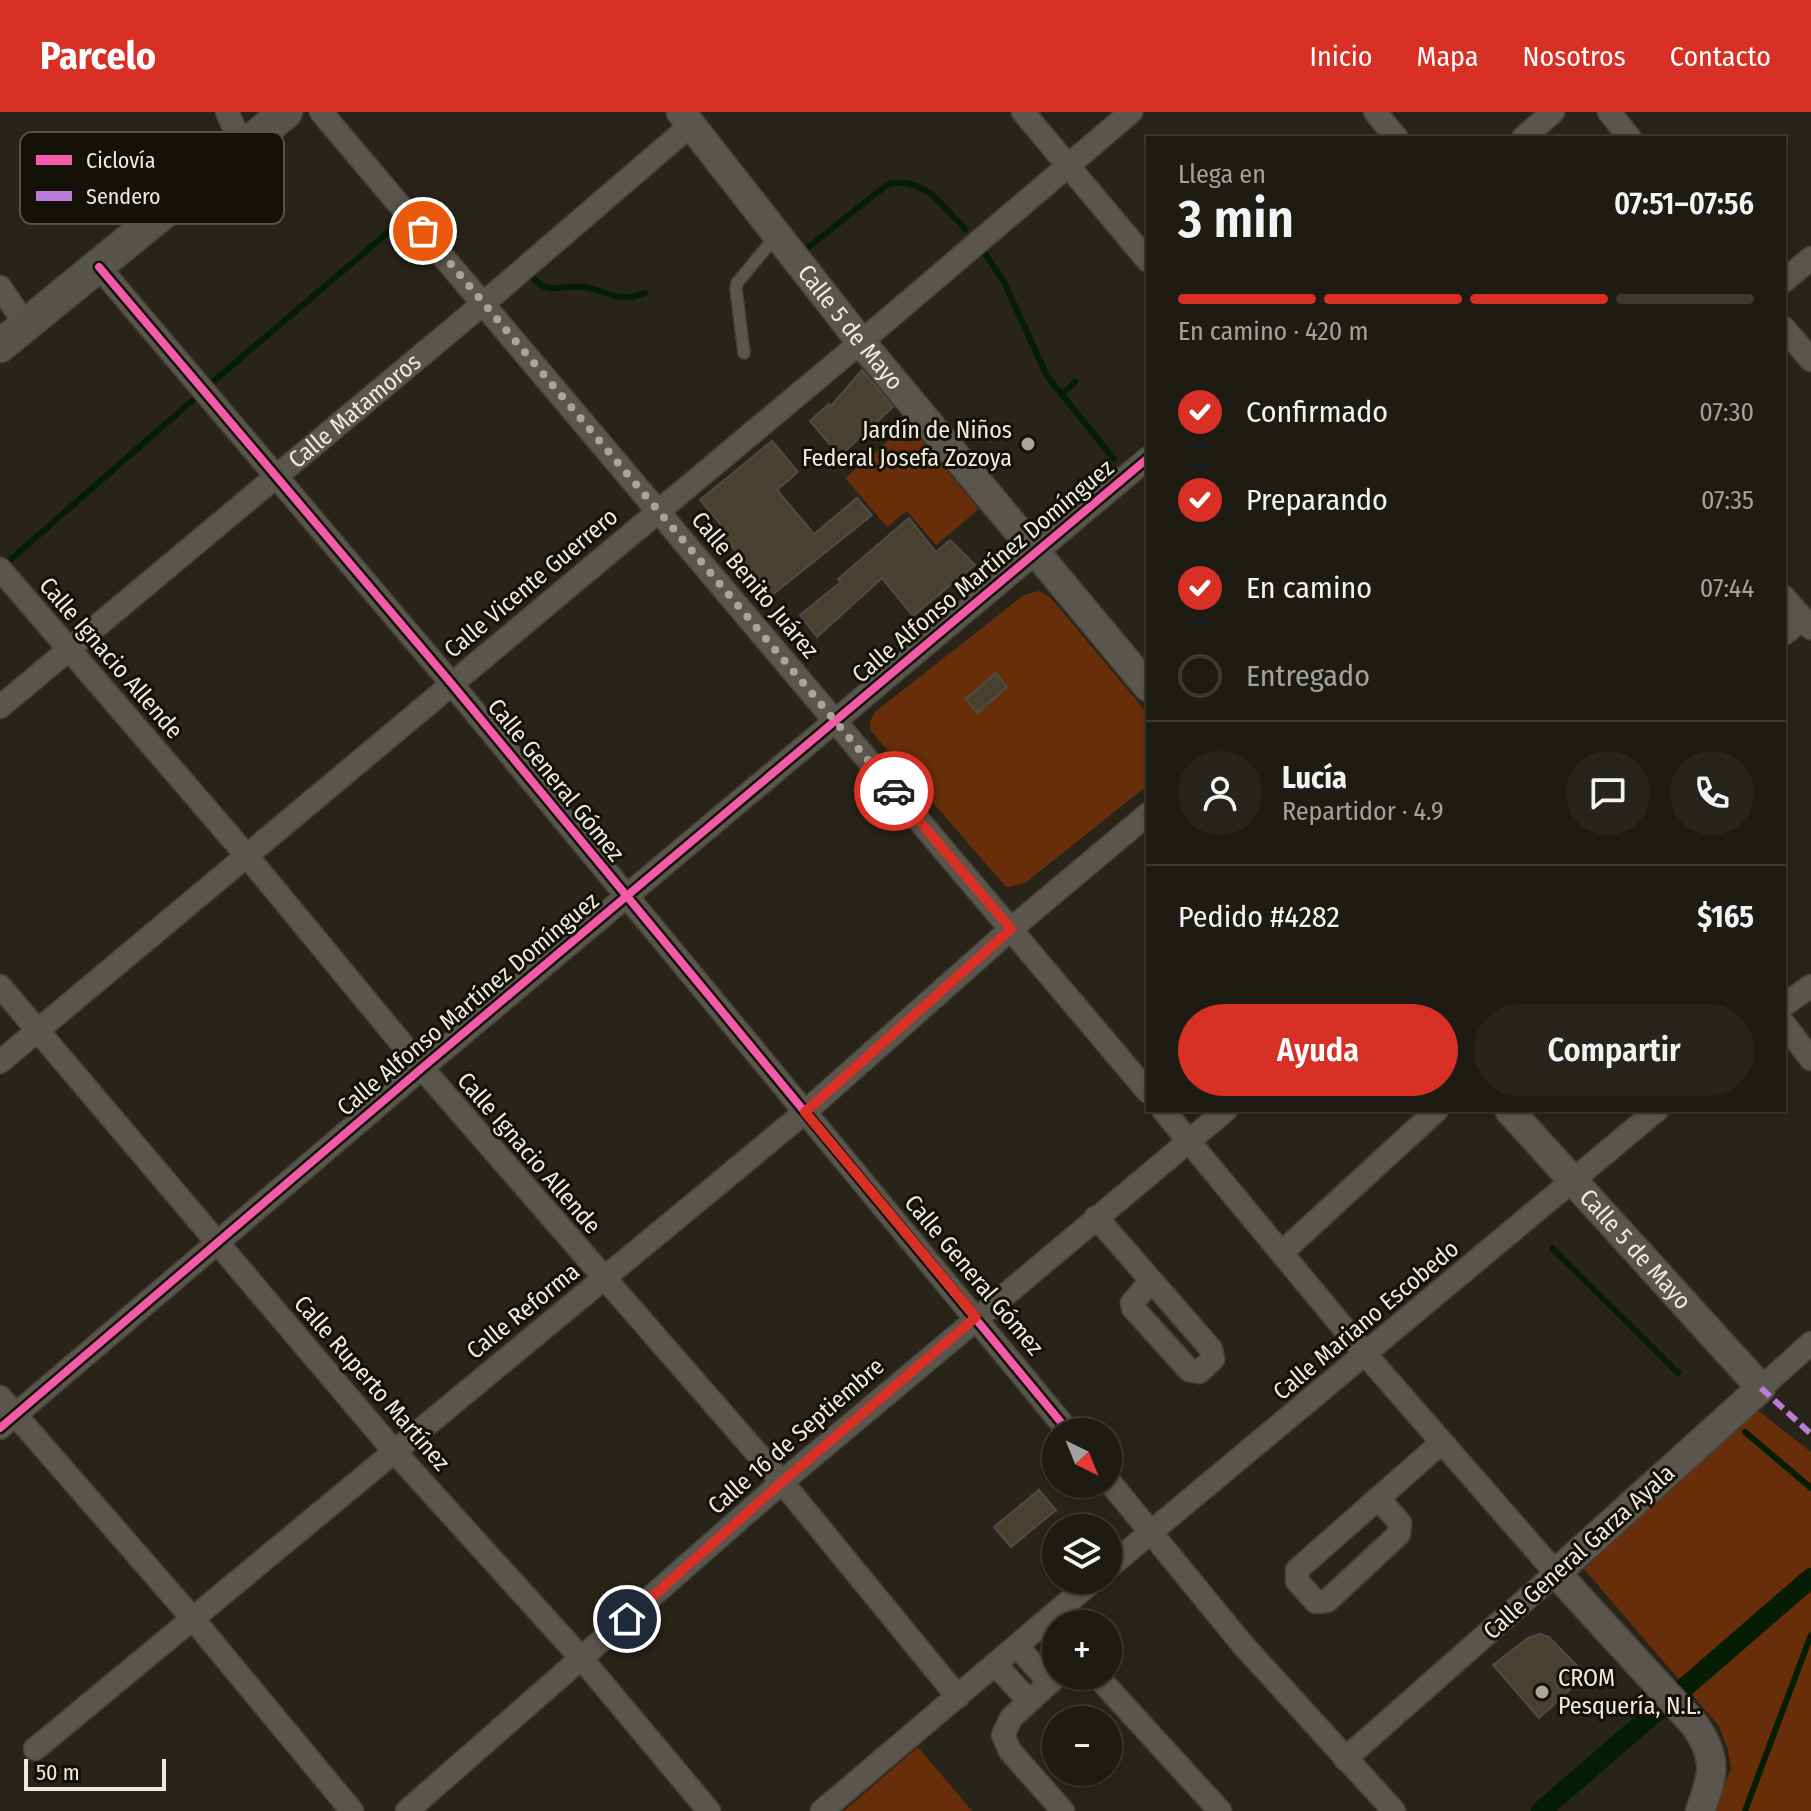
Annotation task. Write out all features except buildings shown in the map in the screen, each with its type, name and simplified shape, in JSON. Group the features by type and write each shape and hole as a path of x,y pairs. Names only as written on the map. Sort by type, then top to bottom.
{"main road":[{"path":"261,132 286,112"},
{"path":"0,346 151,224"}],"street":[{"path":"227,112 236,132"},
{"name":"Calle Benito Juárez","path":"321,112 1146,1090"},
{"path":"1023,112 1146,259"},
{"name":"Calle Vicente Guerrero","path":"0,1062 861,342 1131,112"},
{"path":"1375,112 1395,136"},
{"path":"1525,136 1553,112"},
{"path":"1609,112 1628,136"},
{"name":"Calle Matamoros","path":"0,707 484,303 693,116"},
{"name":"Calle 5 de Mayo","path":"693,116 776,235 861,342 1146,685"},
{"path":"1786,279 1811,258"},
{"name":"Calle General Gómez","path":"99,267 278,475 1058,1418"},
{"path":"0,287 26,325"},
{"path":"1786,330 1811,360"},
{"name":"Calle Alfonso Martínez Domínguez","path":"8,1421 422,1068 1146,460"},
{"name":"Calle Ignacio Allende","path":"0,569 247,856 422,1068 782,1482 958,1697"},
{"path":"1786,599 1807,623 1786,633"},
{"name":"Calle Reforma","path":"35,1749 805,1112 1011,929 1146,816"},
{"name":"Calle Ruperto Martínez","path":"0,986 394,1451 582,1659 709,1811"},
{"path":"1786,1004 1811,986"},
{"path":"1786,1027 1811,1059"},
{"path":"1165,1112 1441,1443 1703,1736 1713,1763 1709,1787 1700,1811"},
{"name":"Calle 16 de Septiembre","path":"407,1811 782,1482 1224,1112"},
{"path":"1290,1245 1435,1112"},
{"name":"Calle 5 de Mayo","path":"1511,1112 1761,1388"},
{"name":"Calle Mariano Escobedo","path":"1122,1556 1655,1112"},
{"path":"1096,1217 1151,1281"},
{"name":"Calle General Garza Ayala","path":"1345,1759 1811,1343"},
{"path":"0,1397 8,1421 193,1619 352,1811"},
{"path":"1378,1498 1400,1523 1399,1534 1327,1601 1316,1602 1297,1581 1297,1570 1378,1498 1441,1443"},
{"path":"1122,1497 1243,1645 1394,1811"},
{"path":"822,1811 1078,1594"},
{"path":"1017,1646 1042,1669"},
{"path":"995,1664 1029,1701"},
{"path":"1042,1689 1005,1727 1006,1744 1063,1811"},
{"path":"1110,1690 1220,1811"}],"lane":[{"path":"744,353 737,283 776,235"}],"shaded area":[{"path":"908,424 979,509 936,545 907,511 887,527 845,478"},
{"path":"1039,591 1051,598 1146,712 1146,787 1025,883 1006,887 871,731 870,721 875,712 1024,595"},
{"path":"1756,1409 1811,1452 1811,1811 1712,1811 1731,1769 1719,1726 1584,1569"},
{"path":"918,1747 972,1811 844,1811"}],"waterway":[{"path":"805,250 888,184 912,184 922,188 965,229"},
{"path":"215,380 399,223"},
{"path":"984,252 1004,282 1047,376 1114,459"},
{"path":"531,276 550,288 584,287 620,297 645,293"},
{"path":"1061,395 1075,382"},
{"path":"9,561 193,400"},
{"path":"1552,1248 1678,1373"},
{"path":"1745,1432 1811,1488"},
{"path":"1684,1688 1811,1578"},
{"path":"1745,1811 1811,1635"},
{"path":"1541,1811 1658,1710"}],"marked path":[{"path":"1761,1388 1811,1434"}],"cycle path":[{"path":"99,267 451,683 1057,1418"},
{"path":"0,1428 422,1068 1146,460"}],"way so far":[{"path":"423,231 894,791"}],"place":[{"name":"Jardín de Niños Federal Josefa Zozoya","path":"1028,444"},
{"name":"CROM Pesquería, N.L.","path":"1542,1692"}],"route":[{"path":"627,1619 976,1317 805,1112 1011,929 894,791"}]}
